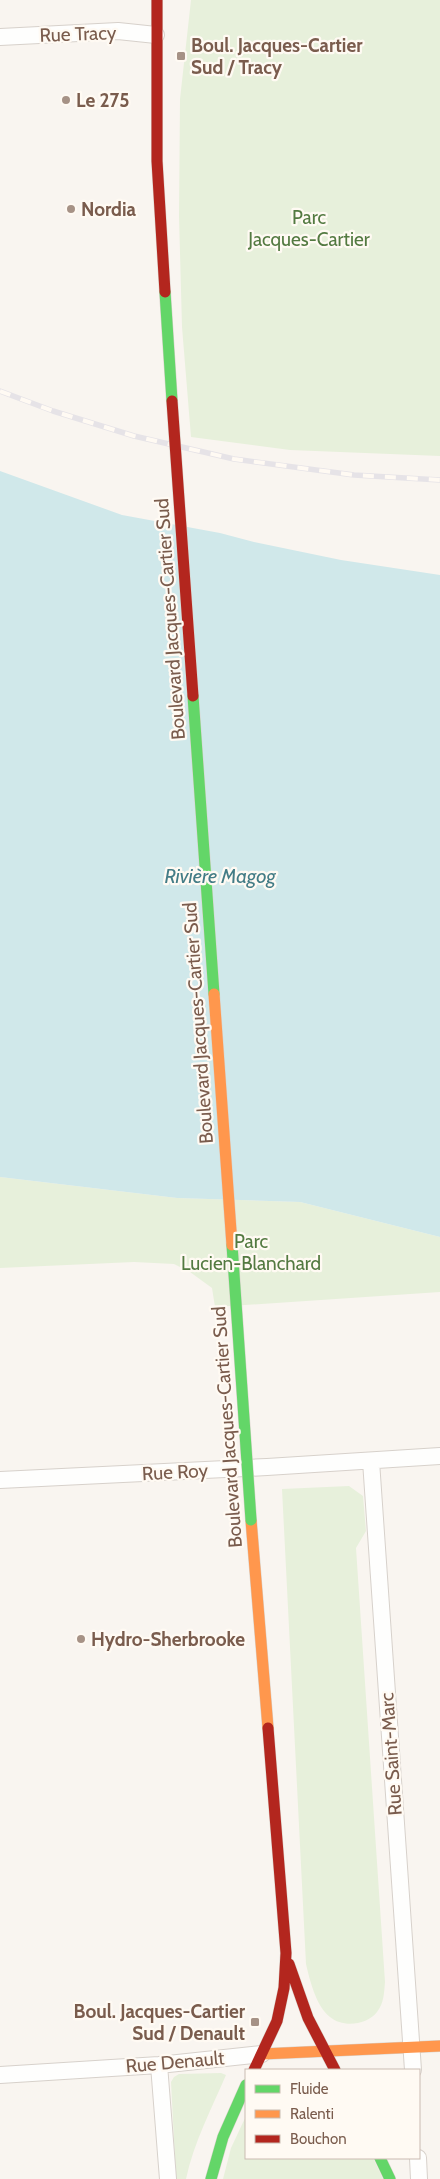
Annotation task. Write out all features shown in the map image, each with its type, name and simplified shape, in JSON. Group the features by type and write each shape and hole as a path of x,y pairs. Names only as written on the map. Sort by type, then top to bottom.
{"main road":[{"name":"Boulevard Jacques-Cartier Sud","path":"157,0 157,161 172,401 251,1520 286,1953 284,1988 277,2021 254,2069"},
{"name":"Boulevard Jacques-Cartier Sud","path":"286,1953 308,2018 334,2069"},
{"name":"Rue Denault","path":"262,2054 440,2046"},
{"path":"212,2179 223,2137 245,2087"},
{"path":"380,2159 390,2179"}],"street":[{"name":"Rue Tracy","path":"0,37 118,31 156,35"},
{"name":"Rue Roy","path":"0,1480 267,1468 440,1456"},
{"name":"Rue Saint-Marc","path":"371,1461 413,2069"},
{"name":"Rue Denault","path":"0,2075 159,2065 262,2054"},
{"path":"159,2065 168,2179"},
{"path":"418,2159 419,2179"}],"green space":[{"name":"Parc Jacques-Cartier","path":"191,0 440,0 440,456 290,450 191,437 182,327 179,216 180,99"},
{"name":"Parc Lucien-Blanchard","path":"0,1177 177,1198 300,1202 440,1237 440,1292 215,1307 212,1288 190,1272 174,1264 134,1262 0,1268"},
{"path":"349,1486 363,1496 366,1531 356,1548 385,1982 384,1994 377,2012 367,2020 355,2024 341,2023 325,2012 314,1993 306,1964 282,1489"},
{"path":"221,2073 226,2075 198,2139 186,2179 176,2179 171,2082 179,2074"},
{"path":"245,2118 245,2159 373,2159 383,2179 223,2179 231,2148"}],"water":[{"name":"Rivière Magog","path":"0,471 122,515 220,533 341,560 440,575 440,1237 300,1202 177,1198 0,1177"}],"railway":[{"path":"0,391 53,411 134,436 234,459 354,475 440,480"}],"traffic: fast":[{"path":"165,292 172,401"},
{"path":"193,696 214,994"},
{"path":"232,1245 251,1520"},
{"path":"211,2179 223,2137 245,2087"},
{"path":"380,2159 390,2179"}],"traffic: slow":[{"path":"214,994 232,1245"},
{"path":"251,1520 268,1728"},
{"path":"262,2054 440,2046"}],"traffic: jam":[{"path":"157,0 157,161 165,292"},
{"path":"172,401 193,696"},
{"path":"254,2069 277,2021 284,1988 286,1953 268,1728"},
{"path":"289,1964 308,2018 334,2069"}],"place":[{"name":"Boul. Jacques-Cartier Sud / Tracy","path":"181,56"},
{"name":"Le 275","path":"66,100"},
{"name":"Nordia","path":"71,209"},
{"name":"Hydro-Sherbrooke","path":"81,1639"},
{"name":"Boul. Jacques-Cartier Sud / Denault","path":"255,2022"}]}
